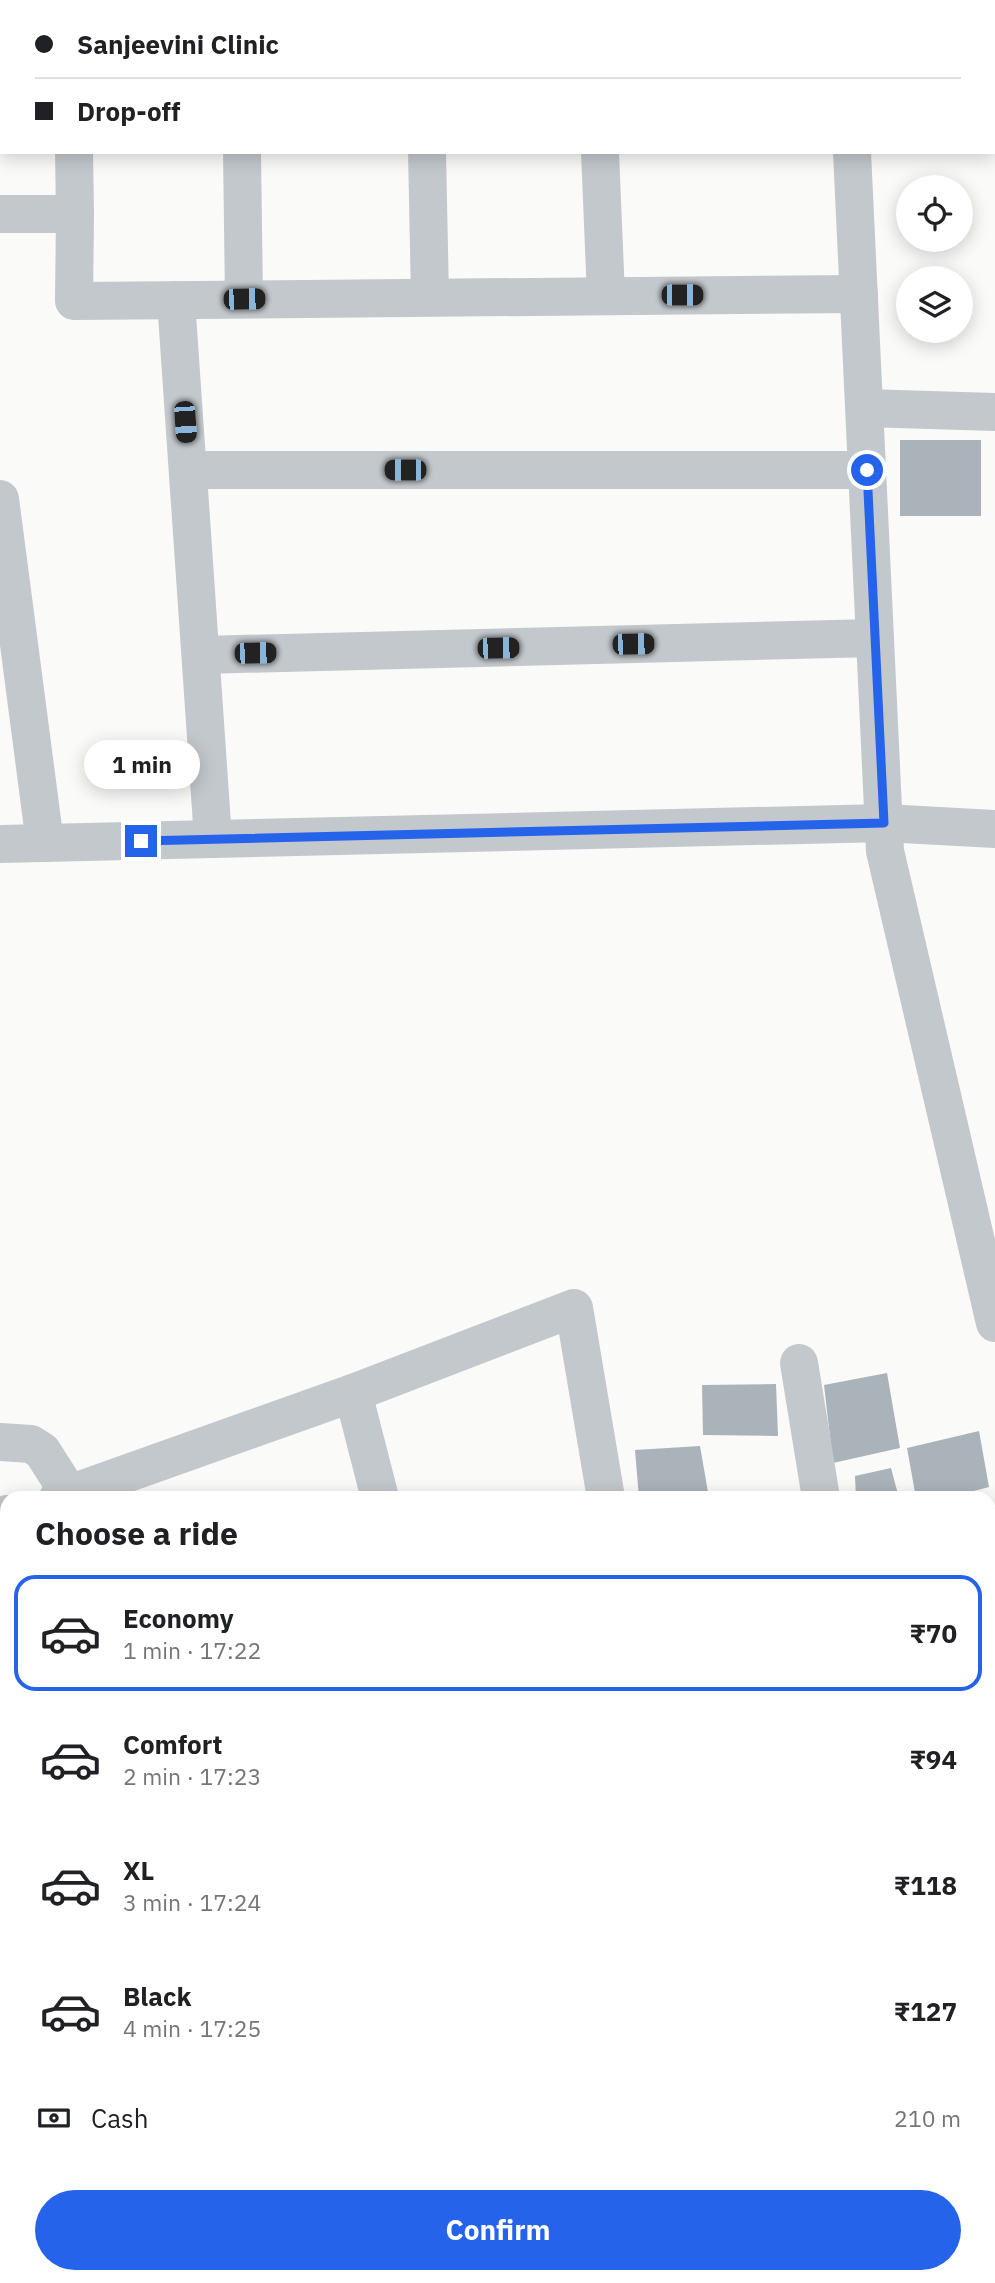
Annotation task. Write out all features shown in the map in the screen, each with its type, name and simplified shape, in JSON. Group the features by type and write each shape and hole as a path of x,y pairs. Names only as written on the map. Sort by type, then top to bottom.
{"street":[{"path":"74,154 74,301 859,294"},
{"path":"242,154 244,299"},
{"path":"427,154 430,297"},
{"path":"600,154 606,296"},
{"path":"852,154 885,851 995,1323"},
{"path":"0,214 75,214"},
{"path":"176,300 214,839"},
{"path":"865,408 995,412"},
{"path":"188,470 867,470"},
{"path":"0,499 45,843"},
{"path":"201,655 876,638"},
{"path":"0,844 884,823 995,829"},
{"path":"84,1491 353,1394 574,1308 605,1491"},
{"path":"799,1363 820,1491"},
{"path":"353,1394 378,1491"},
{"path":"0,1442 31,1444 42,1451 64,1491"}],"building":[{"path":"900,440 981,440 981,516 900,516"},
{"path":"887,1373 900,1448 833,1463 824,1385"},
{"path":"776,1384 778,1436 703,1435 702,1385"},
{"path":"979,1431 989,1487 974,1491 915,1491 907,1448"},
{"path":"700,1446 708,1491 638,1491 635,1450"},
{"path":"891,1468 897,1491 856,1491 855,1476"}],"route":[{"path":"141,841 884,823 867,470"}]}
